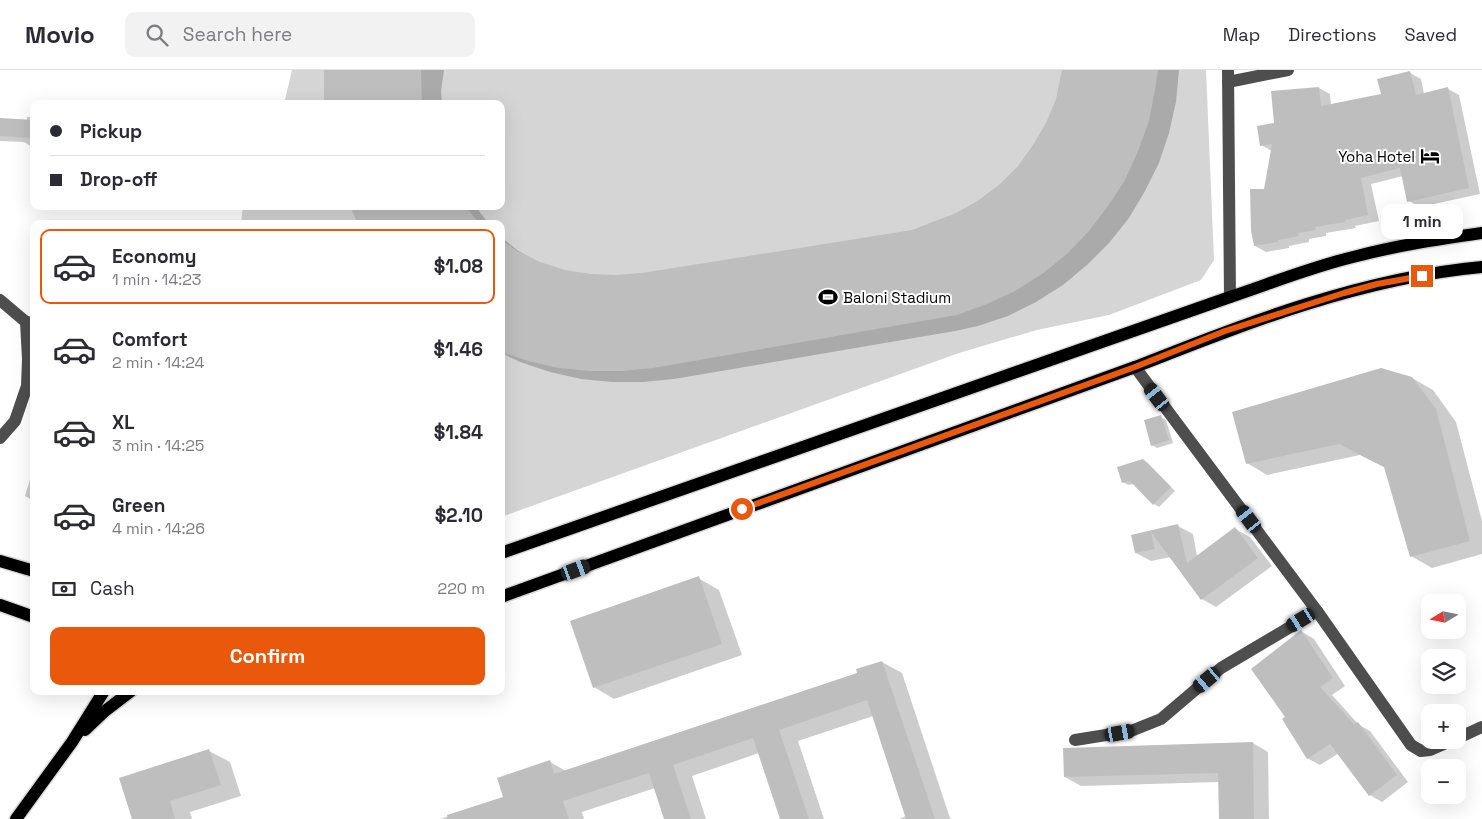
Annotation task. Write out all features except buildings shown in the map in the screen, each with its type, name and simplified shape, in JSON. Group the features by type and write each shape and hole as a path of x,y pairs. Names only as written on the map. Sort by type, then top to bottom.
{"main road":[{"path":"505,552 1230,297 1356,256 1424,241 1482,233"},
{"path":"505,595 1135,367 1225,331 1377,284 1437,272 1482,267"},
{"path":"0,561 30,570"},
{"path":"0,606 30,616"},
{"path":"16,819 72,742 101,695"},
{"path":"72,742 105,711 126,695"}],"street":[{"path":"1230,297 1228,76 1288,70"},
{"path":"0,300 30,323 28,359 30,382 15,421 0,438"},
{"path":"1135,367 1317,611 1411,745 1421,751 1432,749"},
{"path":"1075,740 1131,731 1161,719 1221,668 1317,611"},
{"path":"1466,734 1482,727"}],"shaded area":[{"name":"Baloni Stadium","path":"292,70 1206,70 1214,260 1201,280 1109,315 1037,330 959,353 505,516 505,220 241,220 243,210 505,210 505,100 285,100"}],"place":[{"name":"Yoha Hotel","path":"1430,156"},
{"name":"Baloni Stadium","path":"828,297"}],"route":[{"path":"742,509 1135,367 1225,331 1344,293 1377,284 1422,276"}]}
